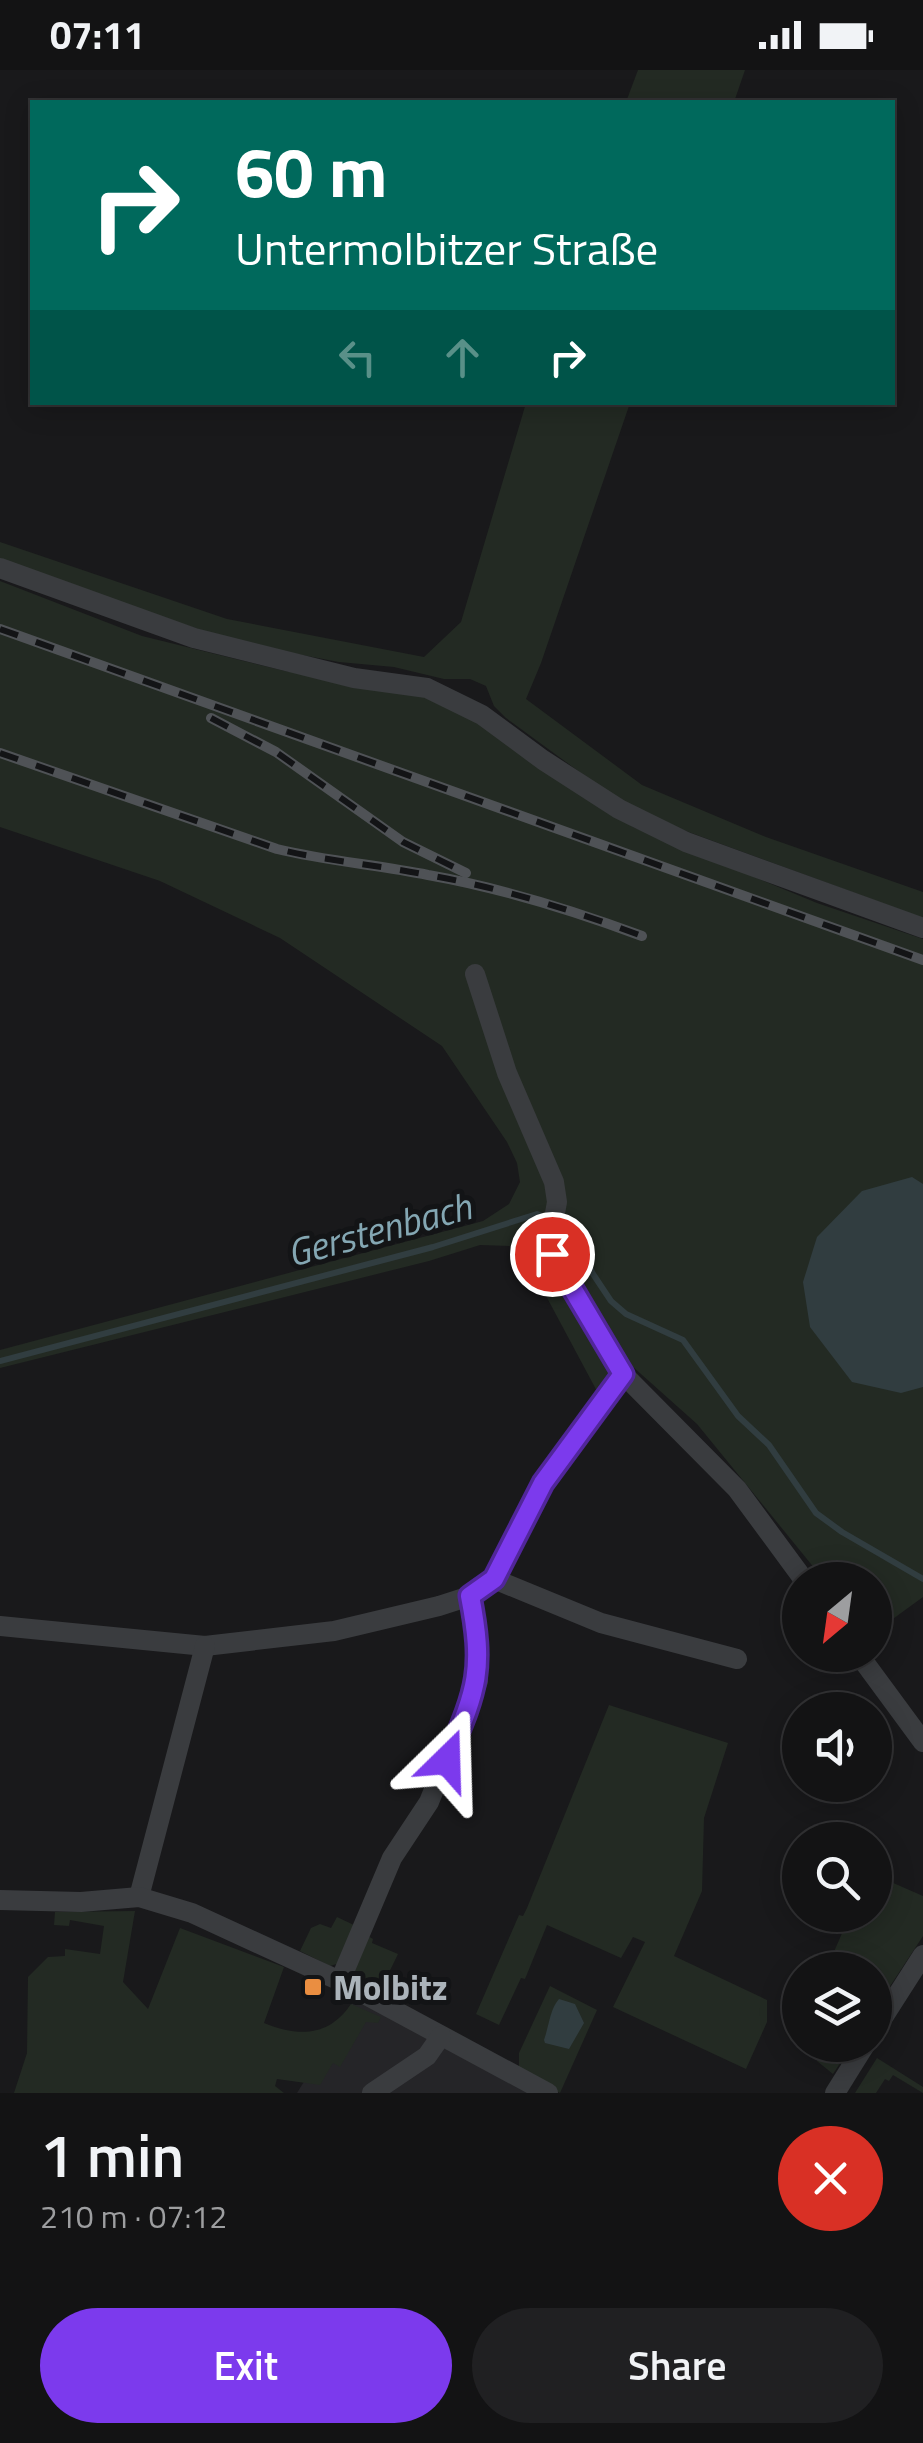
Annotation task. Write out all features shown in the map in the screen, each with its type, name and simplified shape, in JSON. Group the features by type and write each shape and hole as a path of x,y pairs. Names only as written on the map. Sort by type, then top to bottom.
{"street":[{"path":"0,568 194,638 354,678 427,688 482,715 620,809 686,842 923,928"},
{"path":"474,974 507,1074 554,1182 558,1202 550,1241 561,1272 623,1374 737,1489 791,1562"},
{"path":"0,1626 205,1646 334,1630 470,1596 494,1579 543,1483 623,1374"},
{"path":"494,1579 602,1623 737,1659"},
{"path":"340,1981 392,1858 429,1802 478,1681 479,1656 470,1596"},
{"path":"139,1897 205,1646"},
{"path":"872,1672 923,1742"},
{"path":"0,1900 81,1902 139,1897 192,1913 340,1981 548,2093"},
{"path":"892,2003 923,1955"},
{"path":"372,2093 427,2056 441,2036"},
{"path":"835,2093 855,2062"}],"shaded area":[{"path":"638,70 745,70 735,100 627,100"},
{"path":"525,405 629,405 526,699 642,785 766,837 923,892 923,918 656,820 600,787 506,718 494,706 486,686 470,679 444,679 394,667 339,662 244,644 0,564 0,542 227,619 424,657 461,622"},
{"path":"0,581 142,636 285,671 413,689 463,711 633,827 817,903 923,939 923,1597 892,1620 892,1562 809,1562 697,1424 632,1366 599,1395 529,1264 512,1246 480,1245 0,1368 0,1350 483,1221 509,1204 520,1182 517,1163 507,1142 442,1046 280,938 160,881 0,827"},
{"path":"912,1177 923,1184 923,1387 901,1393 852,1382 810,1327 803,1282 817,1237 862,1191"},
{"path":"609,1705 728,1743 704,1818 702,1891 674,1956 767,2000 767,2022 746,2069 613,2007 645,1942 633,1937 621,1958 547,1925 525,1979 521,1978 499,2025 476,2014 519,1915 523,1916 527,1908"},
{"path":"892,1882 923,1896 923,1936 892,1983 892,1952 834,1952 843,1932 892,1932"},
{"path":"135,1911 123,1982 148,2009 180,1928 284,1967 264,2023 289,2031 312,2031 333,2023 351,2004 381,2017 378,2023 366,2022 340,2067 333,2063 320,2085 277,2079 275,2086 284,2093 14,2093 27,2053 28,1977 48,1957 65,1956 65,1949 100,1954 104,1926 70,1920 69,1926 54,1925 55,1912"},
{"path":"337,1917 356,1926 340,1963 330,1966 300,1951 311,1928 320,1924 331,1928"},
{"path":"366,1935 373,1939 372,1943 398,1954 379,1993 355,1978 352,1969"},
{"path":"550,1986 597,2010 560,2093 519,2071 519,2053"},
{"path":"357,1996 533,2093 297,2093"},
{"path":"559,1999 575,2004 584,2023 569,2049 544,2040"},
{"path":"818,2062 841,2062 833,2074"},
{"path":"874,2062 883,2062 923,2087 923,2093 893,2075 889,2081 885,2079 876,2093 855,2093"}],"waterway":[{"name":"Gerstenbach","path":"0,1361 433,1247 537,1214 572,1230 593,1274 611,1301 626,1314 683,1340 738,1416 769,1445 816,1513 923,1579"}],"railway":[{"path":"0,629 923,960"},
{"path":"211,718 276,752 403,842 466,873"},
{"path":"0,753 277,849 483,886 642,936"}],"place":[{"name":"Molbitz","path":"313,1987"}],"route":[{"path":"447,1760 478,1681 479,1656 470,1596 494,1579 543,1483 623,1374 552,1254"}]}
